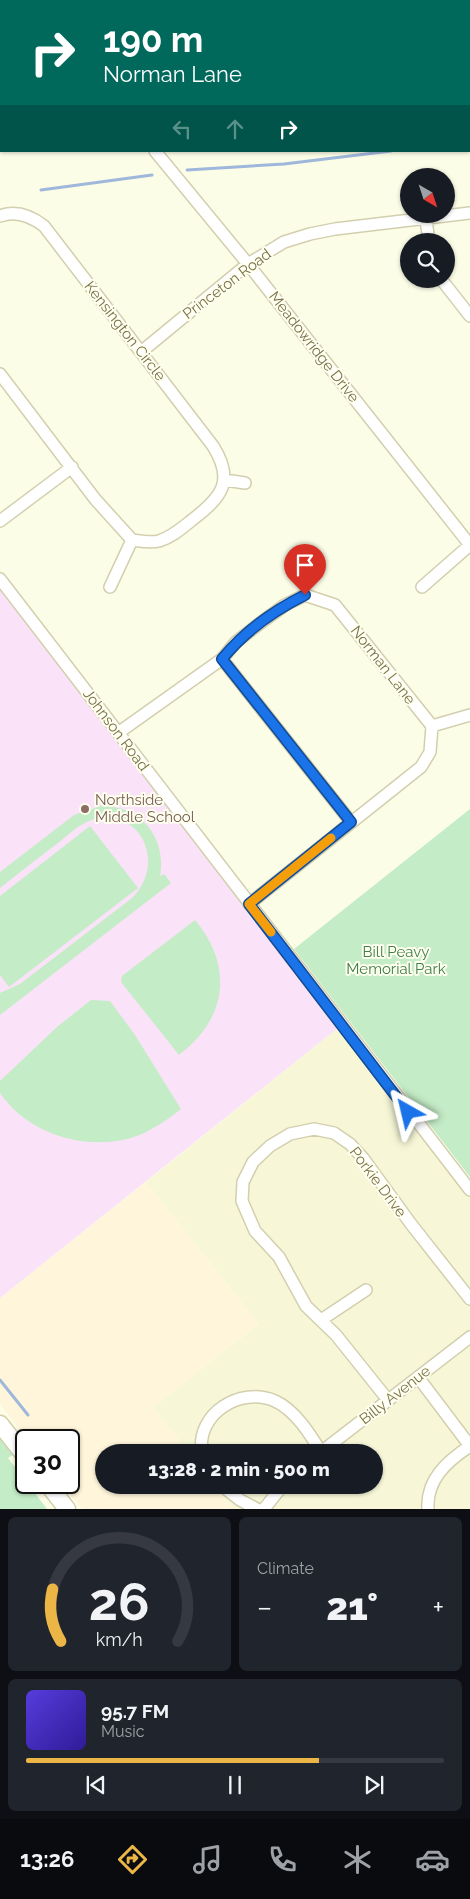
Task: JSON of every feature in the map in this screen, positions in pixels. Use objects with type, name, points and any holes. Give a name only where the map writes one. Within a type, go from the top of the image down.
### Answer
[{"type":"street","name":"Meadowridge Drive","points":[[156,152],[248,264],[470,545]]},
{"type":"street","name":"Kensington Circle","points":[[0,216],[17,213],[33,218],[44,226],[213,446],[221,458],[224,480]]},
{"type":"street","name":"Princeton Road","points":[[455,215],[470,213]]},
{"type":"street","name":"Princeton Road","points":[[141,352],[248,264],[284,242],[310,234],[401,223]]},
{"type":"street","points":[[448,288],[470,316]]},
{"type":"street","points":[[0,374],[72,467],[95,500],[132,540],[157,542],[170,537],[210,506],[222,489],[224,480],[245,483]]},
{"type":"street","points":[[0,521],[72,467]]},
{"type":"street","points":[[110,588],[132,540]]},
{"type":"street","points":[[422,586],[470,545]]},
{"type":"street","name":"Johnson Road","points":[[0,579],[470,1190]]},
{"type":"street","name":"Norman Lane","points":[[118,733],[222,659],[236,642],[285,605],[305,595],[335,605],[432,726]]},
{"type":"street","points":[[222,659],[351,822]]},
{"type":"street","points":[[249,904],[421,767],[430,752],[432,726],[470,714]]},
{"type":"street","name":"Porkie Drive","points":[[388,1400],[346,1347],[306,1306],[279,1257],[255,1231],[242,1201],[243,1182],[252,1162],[270,1146],[290,1134],[314,1129],[334,1133],[356,1151],[470,1299]]},
{"type":"street","points":[[321,1320],[366,1290]]},
{"type":"street","name":"Billy Avenue","points":[[331,1444],[470,1337]]},
{"type":"street","points":[[418,1377],[470,1446],[452,1458],[433,1480],[428,1509]]},
{"type":"street","points":[[202,1444],[202,1432],[209,1420],[219,1410],[239,1398],[257,1398],[274,1401],[286,1408],[298,1420],[315,1444]]},
{"type":"street","points":[[0,1424],[15,1443]]},
{"type":"street","points":[[55,1494],[67,1509]]},
{"type":"street","points":[[232,1494],[257,1509]]},
{"type":"street","points":[[264,1509],[276,1494]]},
{"type":"shaded area","name":"Northside Middle School","points":[[0,590],[339,1027],[0,1298]]},
{"type":"shaded area","points":[[339,1027],[470,1198],[470,1509],[232,1509],[221,1494],[383,1494],[383,1444],[182,1444],[153,1407],[259,1324],[146,1182]]},
{"type":"shaded area","points":[[146,1182],[259,1324],[153,1407],[182,1444],[95,1444],[95,1494],[221,1494],[232,1509],[82,1509],[70,1494],[80,1494],[80,1429],[19,1429],[0,1404],[0,1298]]},
{"type":"green space","points":[[101,806],[115,807],[128,811],[139,817],[148,826],[155,836],[159,848],[160,876],[164,874],[171,883],[0,1015],[0,993],[20,984],[132,898],[143,883],[148,868],[147,853],[142,839],[133,828],[121,820],[106,818],[89,821],[81,825],[0,888],[0,872],[74,815]]},
{"type":"green space","name":"Bill Peavy Memorial Park","points":[[470,809],[470,1177],[294,949]]},
{"type":"green space","points":[[90,826],[138,888],[9,987],[0,975],[0,896]]},
{"type":"green space","points":[[195,920],[216,955],[220,973],[220,991],[215,1009],[207,1025],[195,1041],[179,1055],[121,982],[122,976]]},
{"type":"green space","points":[[91,1000],[110,1001],[135,1035],[181,1109],[158,1126],[131,1138],[95,1142],[58,1136],[41,1129],[26,1119],[0,1093],[0,1081],[57,1027]]},
{"type":"green space","points":[[0,1424],[15,1443],[15,1454],[8,1458],[15,1467],[15,1494],[36,1494],[47,1509],[0,1509]]},
{"type":"waterway","points":[[187,170],[284,164],[383,152]]},
{"type":"waterway","points":[[41,190],[152,175]]},
{"type":"waterway","points":[[0,1380],[28,1415]]},
{"type":"slow traffic","points":[[271,932],[249,904],[331,838]]},
{"type":"place","name":"Northside Middle School","points":[[85,809]]},
{"type":"route","points":[[305,595],[285,605],[258,624],[236,642],[222,659],[351,822],[249,904],[408,1112]]}]
